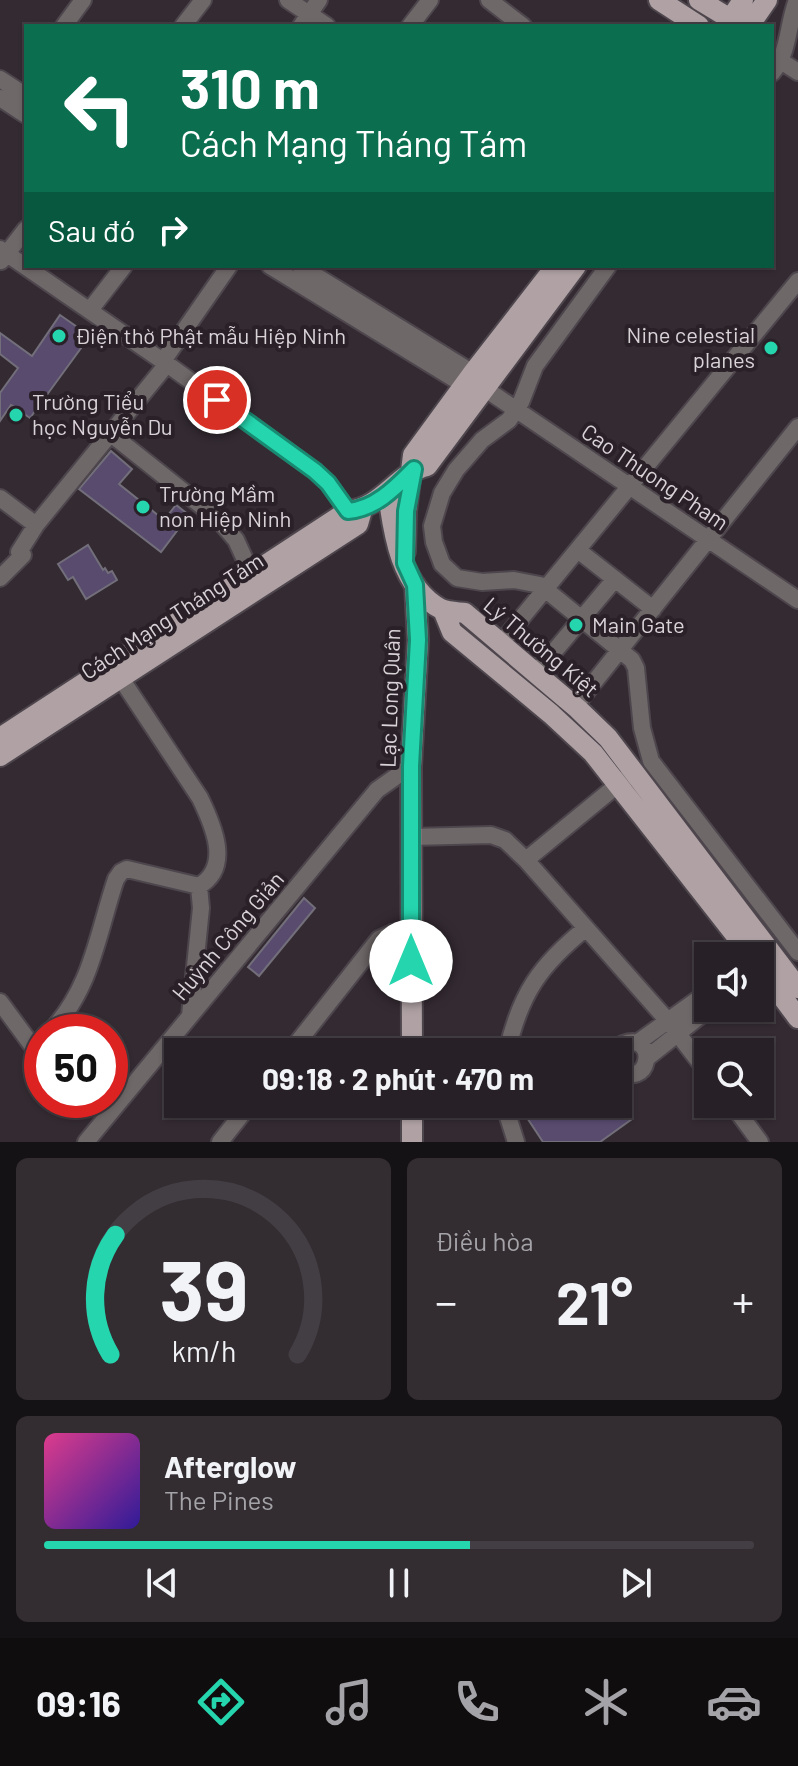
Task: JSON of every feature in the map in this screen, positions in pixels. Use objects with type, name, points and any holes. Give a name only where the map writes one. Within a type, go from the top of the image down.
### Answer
[{"type":"main road","points":[[659,0],[696,24]]},
{"type":"main road","points":[[699,0],[737,24]]},
{"type":"main road","points":[[737,24],[743,0]]},
{"type":"main road","points":[[737,24],[767,0]]},
{"type":"main road","name":"Cách Mạng Tháng Tám","points":[[520,327],[555,268]]},
{"type":"main road","name":"Cách Mạng Tháng Tám","points":[[0,756],[388,493],[414,469],[427,466],[473,381],[574,268]]},
{"type":"main road","name":"Lạc Long Quân","points":[[401,556],[414,469]]},
{"type":"main road","name":"Lạc Long Quân","points":[[388,493],[393,532],[401,556],[415,585],[443,610]]},
{"type":"main road","points":[[356,515],[382,533],[401,556]]},
{"type":"main road","name":"Cách Mạng Tháng Tám","points":[[0,738],[252,575],[356,515]]},
{"type":"main road","name":"Lạc Long Quân","points":[[412,1038],[411,766],[418,640],[415,585]]},
{"type":"main road","name":"Lý Thường Kiệt","points":[[443,610],[465,613],[608,738],[636,772],[749,942]]},
{"type":"main road","name":"Lý Thường Kiệt","points":[[443,610],[452,632],[593,753],[746,942]]},
{"type":"main road","name":"Lý Thường Kiệt","points":[[774,970],[798,988]]},
{"type":"main road","name":"Lý Thường Kiệt","points":[[774,980],[798,1018]]},
{"type":"main road","points":[[412,1118],[412,1142]]},
{"type":"street","points":[[65,24],[83,0]]},
{"type":"street","points":[[185,24],[203,0]]},
{"type":"street","points":[[288,0],[310,13]]},
{"type":"street","points":[[412,24],[430,0]]},
{"type":"street","points":[[489,0],[520,24]]},
{"type":"street","points":[[797,0],[790,16],[789,42],[775,63],[798,72]]},
{"type":"street","points":[[0,79],[23,88]]},
{"type":"street","points":[[0,98],[24,114]]},
{"type":"street","points":[[24,231],[2,255],[90,310],[315,471],[356,515]]},
{"type":"street","points":[[90,310],[122,268]]},
{"type":"street","points":[[0,578],[23,555],[19,552],[36,525],[165,363],[228,268]]},
{"type":"street","points":[[274,268],[473,381]]},
{"type":"street","points":[[303,268],[473,381]]},
{"type":"street","points":[[607,268],[535,366],[516,410],[502,426],[473,449],[442,493],[432,526],[434,542],[442,564],[457,578],[482,582],[530,581],[546,590],[632,660],[636,668],[642,728],[651,761],[798,952]]},
{"type":"street","points":[[501,643],[798,281]]},
{"type":"street","name":"Cao Thuong Pham","points":[[473,381],[798,600]]},
{"type":"street","points":[[575,706],[798,427]]},
{"type":"street","points":[[111,434],[218,519],[236,540],[252,575]]},
{"type":"street","points":[[0,498],[36,525]]},
{"type":"street","points":[[579,551],[653,609]]},
{"type":"street","points":[[536,673],[615,579]]},
{"type":"street","points":[[66,1014],[84,985],[119,874],[132,870],[199,886],[213,876],[217,862],[210,819],[200,798],[120,677]]},
{"type":"street","name":"Huỳnh Công Giản","points":[[128,1085],[190,1016],[377,790],[411,766]]},
{"type":"street","points":[[526,860],[617,784],[636,772]]},
{"type":"street","points":[[411,837],[491,835],[505,840],[586,928],[694,1055]]},
{"type":"street","points":[[190,1016],[201,908],[199,886]]},
{"type":"street","points":[[511,1038],[516,1017],[533,981],[549,960],[586,928]]},
{"type":"street","points":[[301,1038],[379,939],[411,930]]},
{"type":"street","points":[[0,1002],[24,1030]]},
{"type":"street","points":[[647,1058],[694,1006]]},
{"type":"street","points":[[632,1043],[694,1016]]},
{"type":"street","points":[[632,1074],[646,1065],[647,1058],[642,1046],[637,1043]]},
{"type":"street","name":"Huỳnh Công Giản","points":[[86,1142],[102,1118]]},
{"type":"street","points":[[220,1142],[239,1118]]},
{"type":"street","points":[[508,1118],[516,1142]]},
{"type":"street","points":[[742,1118],[760,1142]]},
{"type":"building","name":"Trường Tiểu học Nguyễn Du","points":[[60,315],[80,329],[74,337],[84,344],[30,418],[11,405],[0,421],[0,393],[18,368],[0,354],[0,333],[32,356]]},
{"type":"building","points":[[111,451],[132,469],[119,484],[164,520],[176,505],[189,515],[161,552],[79,489]]},
{"type":"building","points":[[88,545],[103,570],[105,568],[108,573],[112,571],[117,580],[86,599],[73,577],[68,580],[58,564]]},
{"type":"building","points":[[304,898],[315,908],[259,976],[248,967]]},
{"type":"building","points":[[527,1118],[632,1119],[600,1142],[543,1142]]},
{"type":"place","name":"Điện thờ Phật mẫu Hiệp Ninh","points":[[59,336]]},
{"type":"place","name":"Nine celestial planes","points":[[771,348]]},
{"type":"place","name":"Trường Tiểu học Nguyễn Du","points":[[16,415]]},
{"type":"place","name":"Trường Mầm non Hiệp Ninh","points":[[143,507]]},
{"type":"place","name":"Main Gate","points":[[576,625]]},
{"type":"route","points":[[217,400],[315,471],[338,495],[348,511],[362,510],[375,502],[414,469],[406,511],[405,563],[415,585],[418,640],[411,766],[411,961]]}]
